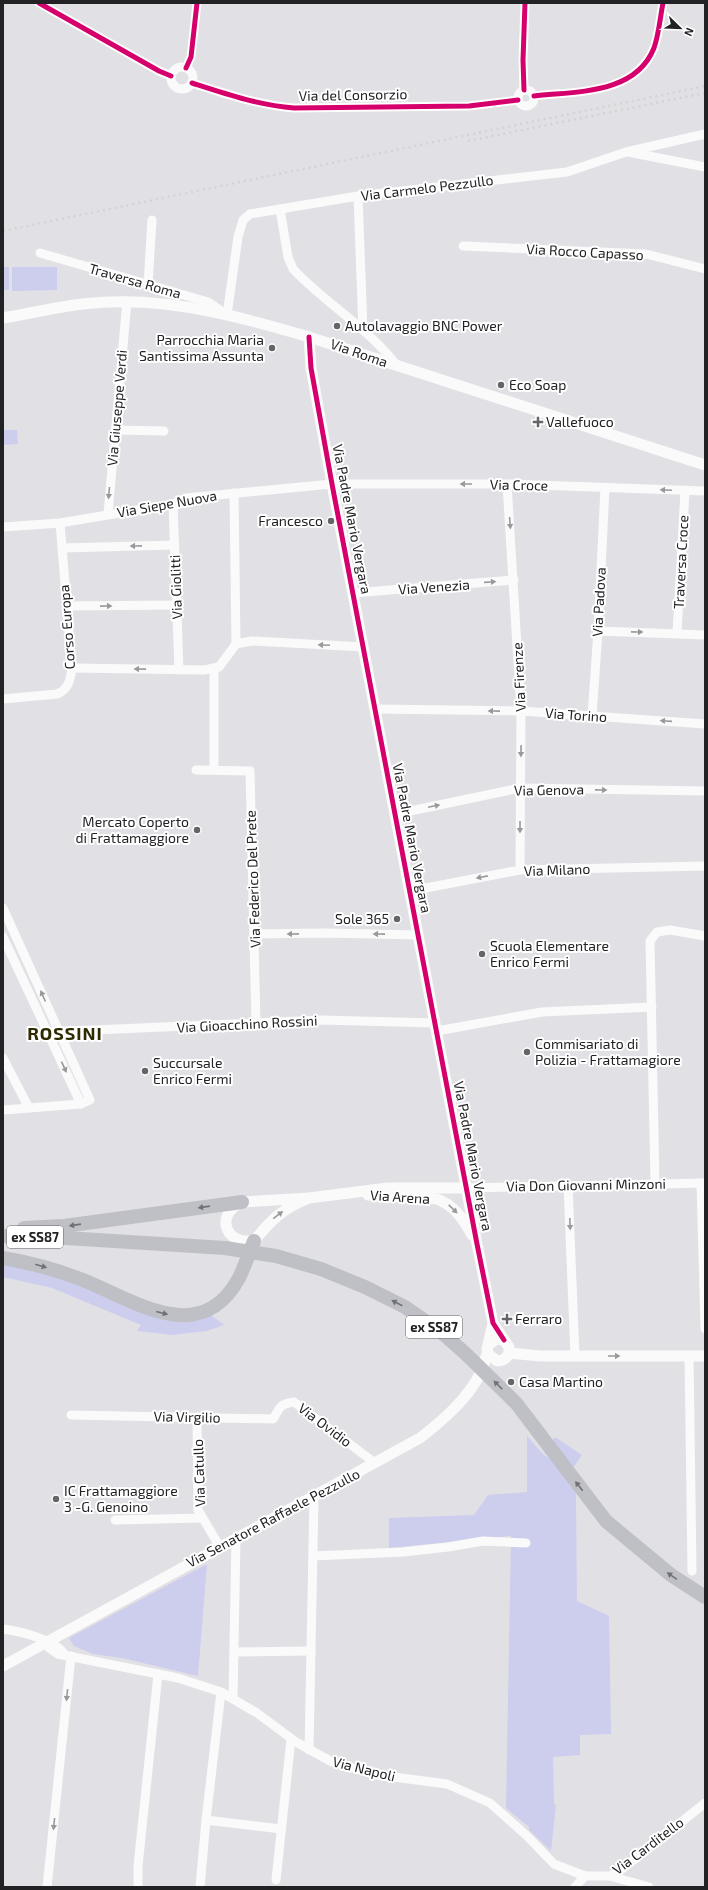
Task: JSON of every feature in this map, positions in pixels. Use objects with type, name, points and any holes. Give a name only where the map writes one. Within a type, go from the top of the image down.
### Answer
[{"type":"highway","points":[[3,1229],[64,1226],[242,1202]]},
{"type":"highway","name":"ex SS87","points":[[3,1236],[66,1238],[225,1248],[276,1256],[321,1269],[365,1287],[405,1307],[446,1336],[516,1403],[606,1520],[670,1575],[705,1597]]},
{"type":"highway","points":[[3,1258],[43,1267],[85,1281],[144,1307],[162,1313],[182,1316],[198,1314],[212,1308],[228,1294],[239,1278],[254,1241]]},
{"type":"street","points":[[39,3],[159,71],[171,76]]},
{"type":"street","points":[[186,68],[191,57],[198,3]]},
{"type":"street","points":[[524,90],[522,60],[525,3]]},
{"type":"street","points":[[534,96],[603,88],[619,84],[630,78],[640,69],[653,49],[657,38],[663,3]]},
{"type":"street","points":[[178,68],[186,68],[192,72],[192,83],[187,88],[180,89],[174,86],[171,76],[178,68]]},
{"type":"street","name":"Via del Consorzio","points":[[192,83],[241,99],[276,107],[294,108],[469,106],[518,100]]},
{"type":"street","points":[[524,90],[529,90],[534,96],[532,103],[527,106],[521,105],[518,100],[519,92],[524,90]]},
{"type":"street","name":"Via Carmelo Pezzullo","points":[[227,315],[238,237],[242,220],[250,214],[358,196],[567,172],[626,152],[705,134]]},
{"type":"street","points":[[626,152],[705,168]]},
{"type":"street","points":[[358,196],[363,330]]},
{"type":"street","points":[[280,209],[288,257],[293,269],[363,330],[388,354],[398,367]]},
{"type":"street","points":[[148,285],[152,220]]},
{"type":"street","name":"Via Rocco Capasso","points":[[463,246],[646,254],[705,269]]},
{"type":"street","name":"Traversa Roma","points":[[40,253],[208,302],[227,315]]},
{"type":"street","name":"Via Roma","points":[[3,318],[86,304],[127,301],[163,304],[227,315],[309,337],[705,465]]},
{"type":"street","name":"Via Giuseppe Verdi","points":[[108,514],[127,301]]},
{"type":"street","name":"Via Padre Mario Vergara","points":[[309,337],[311,368],[332,484],[477,1244],[493,1323],[504,1340]]},
{"type":"street","points":[[115,430],[164,431]]},
{"type":"street","name":"Via Croce","points":[[332,484],[507,484],[705,491]]},
{"type":"street","name":"Via Siepe Nuova","points":[[3,527],[60,523],[173,504],[186,498],[332,484]]},
{"type":"street","name":"Via Firenze","points":[[507,484],[521,711],[520,870]]},
{"type":"street","name":"Via Padova","points":[[592,716],[598,631],[604,488]]},
{"type":"street","name":"Traversa Croce","points":[[677,633],[686,491]]},
{"type":"street","points":[[72,668],[179,670],[219,667],[236,644],[234,493]]},
{"type":"street","name":"Via Giolitti","points":[[173,504],[179,670]]},
{"type":"street","name":"Corso Europa","points":[[3,699],[57,694],[64,691],[68,685],[72,668],[60,523]]},
{"type":"street","points":[[62,548],[175,545]]},
{"type":"street","name":"Via Venezia","points":[[353,592],[514,580]]},
{"type":"street","points":[[67,606],[177,605]]},
{"type":"street","points":[[598,631],[705,635]]},
{"type":"street","points":[[236,644],[252,641],[363,647]]},
{"type":"street","points":[[196,770],[214,770],[214,668]]},
{"type":"street","name":"Via Torino","points":[[376,709],[521,711],[705,724]]},
{"type":"street","name":"Via Federico Del Prete","points":[[214,770],[250,771],[256,1024]]},
{"type":"street","name":"Via Genova","points":[[396,814],[520,788],[705,791]]},
{"type":"street","name":"Via Milano","points":[[410,891],[520,870],[705,866]]},
{"type":"street","points":[[3,1110],[81,1104],[90,1100],[4,912]]},
{"type":"street","points":[[655,1183],[650,941],[657,932],[670,930],[705,936]]},
{"type":"street","points":[[254,934],[332,933],[418,935]]},
{"type":"street","points":[[3,937],[7,957],[19,972],[81,1104]]},
{"type":"street","points":[[7,957],[22,950]]},
{"type":"street","points":[[19,972],[30,967]]},
{"type":"street","name":"Via Gioacchino Rossini","points":[[47,1032],[322,1020],[436,1027],[542,1012],[652,1007]]},
{"type":"street","points":[[3,1058],[6,1072],[29,1108]]},
{"type":"street","points":[[703,1183],[705,1329]]},
{"type":"street","name":"Via Don Giovanni Minzoni","points":[[467,1188],[703,1183]]},
{"type":"street","points":[[568,1185],[575,1356]]},
{"type":"street","name":"Via Arena","points":[[309,1198],[388,1188],[467,1188]]},
{"type":"street","name":"Via Arena","points":[[348,1193],[388,1197],[437,1199],[454,1209],[466,1223],[477,1244]]},
{"type":"street","points":[[309,1198],[291,1205],[271,1220],[254,1241],[244,1242],[235,1239],[228,1232],[226,1223],[228,1213],[234,1206],[242,1202],[309,1198]]},
{"type":"street","name":"Via Padre Mario Vergara","points":[[488,1348],[493,1323]]},
{"type":"street","points":[[496,1339],[504,1340],[508,1345],[509,1353],[504,1359],[499,1361],[492,1358],[488,1348],[496,1339]]},
{"type":"street","name":"Via Senatore Raffaele Pezzullo","points":[[3,1666],[420,1438],[436,1426],[464,1396],[480,1373],[488,1348]]},
{"type":"street","points":[[509,1353],[540,1356],[705,1356]]},
{"type":"street","points":[[689,1356],[692,1571]]},
{"type":"street","name":"Via Senatore Raffaele Pezzullo","points":[[480,1373],[499,1361]]},
{"type":"street","name":"Via Ovidio","points":[[294,1402],[375,1463]]},
{"type":"street","name":"Via Virgilio","points":[[71,1415],[273,1419],[277,1410],[288,1403],[294,1402]]},
{"type":"street","name":"Via Catullo","points":[[197,1417],[198,1510],[220,1547]]},
{"type":"street","points":[[309,1750],[314,1497]]},
{"type":"street","points":[[115,1520],[202,1518]]},
{"type":"street","points":[[233,1698],[236,1539]]},
{"type":"street","points":[[313,1556],[403,1552],[484,1541],[526,1542]]},
{"type":"street","points":[[3,1629],[48,1641]]},
{"type":"street","name":"Via Napoli","points":[[48,1641],[52,1651],[58,1654],[158,1674],[200,1684],[221,1692],[257,1713],[291,1739],[332,1762],[378,1775],[447,1784],[490,1803],[527,1836],[554,1864],[585,1876]]},
{"type":"street","points":[[234,1652],[311,1651]]},
{"type":"street","points":[[47,1887],[67,1655]]},
{"type":"street","points":[[138,1887],[138,1866],[158,1674]]},
{"type":"street","points":[[200,1887],[206,1820],[221,1692]]},
{"type":"street","points":[[276,1880],[291,1739]]},
{"type":"street","name":"Via Carditello","points":[[585,1876],[610,1876],[621,1870],[705,1803]]},
{"type":"street","points":[[206,1820],[281,1829]]},
{"type":"street","points":[[575,1887],[585,1876]]},
{"type":"street","points":[[610,1876],[649,1887]]},
{"type":"shaded area","points":[[3,267],[9,267],[9,290],[3,290]]},
{"type":"shaded area","points":[[12,267],[57,267],[57,290],[12,291]]},
{"type":"shaded area","points":[[3,430],[17,430],[18,444],[3,445]]},
{"type":"shaded area","points":[[3,1262],[78,1283],[148,1314],[211,1315],[224,1325],[207,1331],[172,1335],[137,1331],[141,1325],[52,1288],[3,1277]]},
{"type":"shaded area","points":[[527,1436],[543,1454],[556,1463],[576,1493],[577,1601],[609,1616],[611,1734],[580,1735],[580,1755],[553,1757],[554,1804],[556,1805],[551,1851],[529,1830],[529,1827],[506,1808],[511,1536],[389,1548],[389,1518],[474,1515],[488,1495],[527,1492]]},
{"type":"shaded area","points":[[555,1437],[582,1455],[571,1471],[544,1453]]},
{"type":"shaded area","points":[[207,1564],[198,1676],[122,1658],[93,1654],[74,1646],[69,1638]]},
{"type":"railway","points":[[3,231],[705,86]]},
{"type":"railway","points":[[468,141],[705,93]]},
{"type":"cycle path","points":[[39,3],[159,71],[171,76]]},
{"type":"cycle path","points":[[186,68],[191,57],[197,3]]},
{"type":"cycle path","points":[[524,90],[523,60],[525,3]]},
{"type":"cycle path","points":[[534,96],[603,88],[619,83],[633,75],[645,63],[654,48],[663,3]]},
{"type":"cycle path","points":[[192,83],[255,102],[294,108],[469,106],[518,100]]},
{"type":"cycle path","points":[[309,337],[311,368],[332,484],[477,1244],[493,1323],[504,1340]]},
{"type":"place","name":"Autolavaggio BNC Power","points":[[337,326]]},
{"type":"place","name":"Parrocchia Maria Santissima Assunta","points":[[272,348]]},
{"type":"place","name":"Eco Soap","points":[[501,385]]},
{"type":"place","name":"Vallefuoco","points":[[538,422]]},
{"type":"place","name":"Francesco","points":[[331,521]]},
{"type":"place","name":"Mercato Coperto di Frattamaggiore","points":[[197,830]]},
{"type":"place","name":"Sole 365","points":[[397,919]]},
{"type":"place","name":"Scuola Elementare Enrico Fermi","points":[[482,954]]},
{"type":"place","name":"Commisariato di Polizia - Frattamagiore","points":[[527,1052]]},
{"type":"place","name":"Succursale Enrico Fermi","points":[[145,1071]]},
{"type":"place","name":"Ferraro","points":[[507,1319]]},
{"type":"place","name":"Casa Martino","points":[[511,1382]]},
{"type":"place","name":"IC Frattamaggiore 3 -G. Genoino","points":[[56,1499]]},
{"type":"district","name":"ROSSINI","points":[[65,1034]]}]
